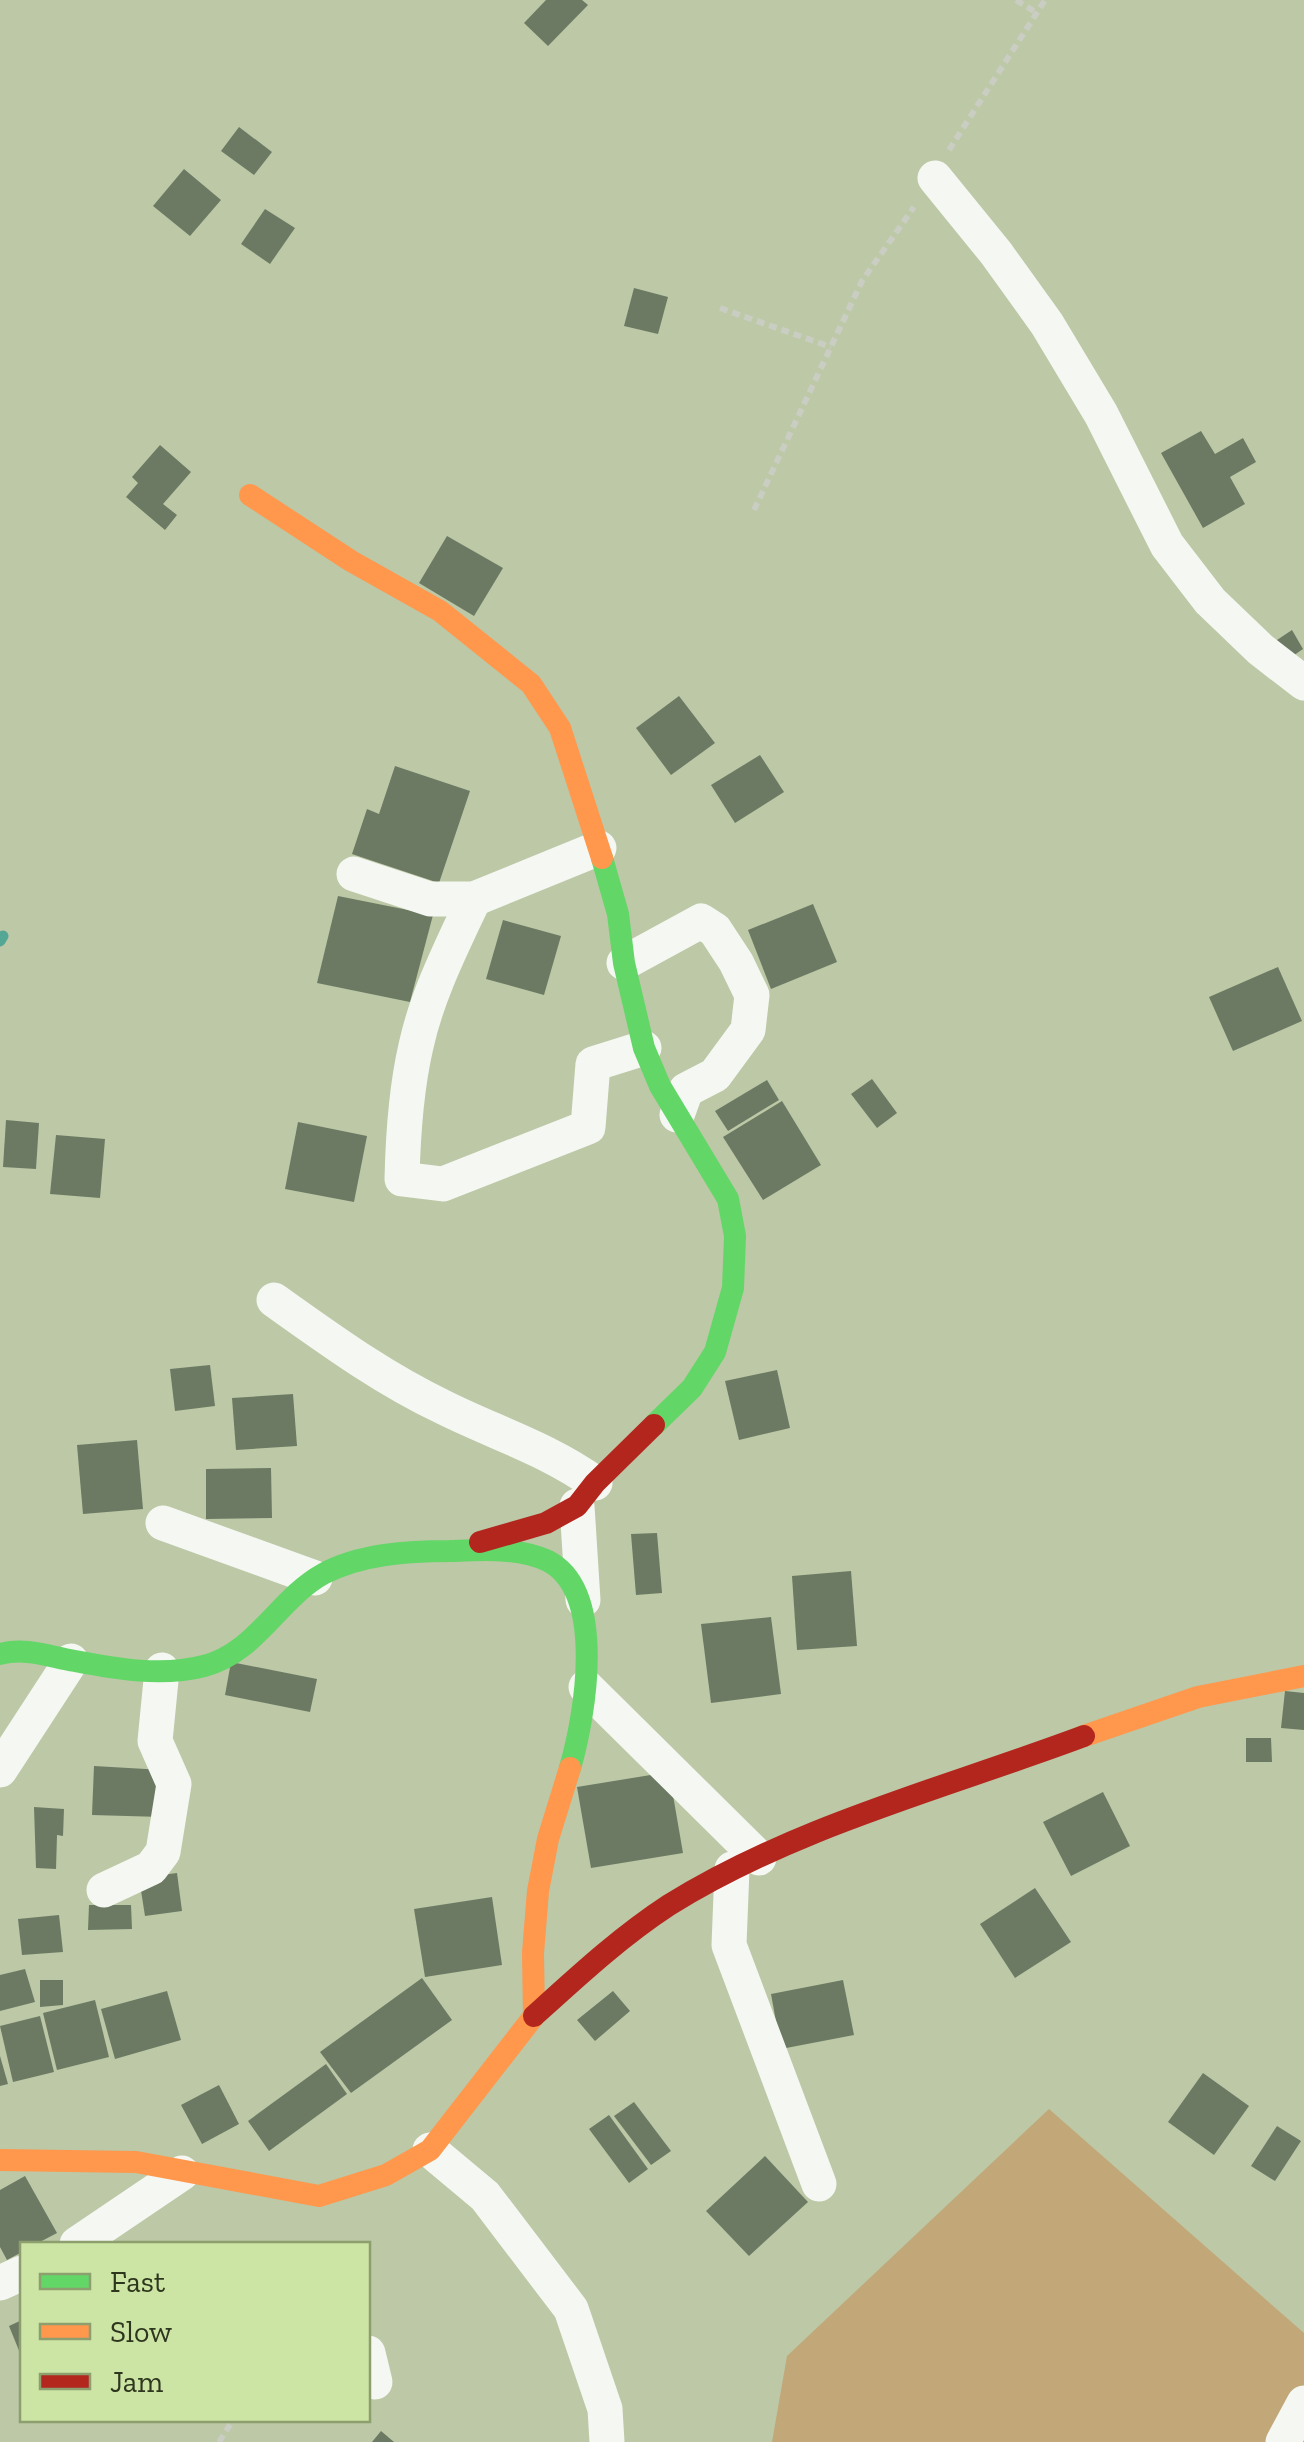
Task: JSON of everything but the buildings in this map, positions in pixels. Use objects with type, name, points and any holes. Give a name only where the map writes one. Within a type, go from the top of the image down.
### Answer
[{"type":"street","points":[[935,178],[1047,324],[1101,414],[1167,545],[1210,601],[1260,649],[1304,683]]},
{"type":"street","points":[[4,1647],[71,1660],[162,1670],[210,1665],[232,1655],[315,1578],[356,1562],[444,1550],[506,1537],[546,1523],[586,1495],[692,1388],[715,1352],[733,1288],[735,1236],[728,1199],[660,1086],[644,1048],[624,963],[618,914],[560,728],[531,684],[440,611],[350,561],[250,495]]},
{"type":"street","points":[[354,874],[430,900],[474,900],[599,848]]},
{"type":"street","points":[[474,900],[440,974],[416,1044],[403,1137],[402,1179],[443,1184],[588,1127],[593,1064],[644,1048]]},
{"type":"street","points":[[624,963],[702,921],[715,930],[752,995],[748,1030],[715,1075],[686,1090],[677,1115]]},
{"type":"street","points":[[274,1300],[371,1368],[444,1408],[562,1460],[586,1495],[586,1688],[573,1759],[545,1849],[535,1909],[534,2016]]},
{"type":"street","points":[[164,1523],[315,1578]]},
{"type":"street","points":[[444,1550],[502,1551],[552,1563],[567,1578],[584,1606]]},
{"type":"street","points":[[0,1770],[71,1660]]},
{"type":"street","points":[[104,1890],[151,1868],[164,1852],[174,1784],[155,1741],[162,1670]]},
{"type":"street","points":[[0,2160],[136,2162],[318,2196],[386,2175],[430,2150],[534,2016],[606,1953],[668,1906],[745,1863],[897,1803],[1126,1721],[1283,1678],[1304,1676]]},
{"type":"street","points":[[586,1688],[745,1863]]},
{"type":"street","points":[[745,1863],[729,1945],[819,2184]]},
{"type":"street","points":[[430,2150],[485,2196],[571,2309],[605,2409],[606,2442]]},
{"type":"street","points":[[80,2242],[182,2173]]},
{"type":"street","points":[[1283,2442],[1304,2403]]},
{"type":"path","points":[[1016,0],[1037,13]]},
{"type":"path","points":[[754,510],[862,281],[935,178],[958,132],[1046,0]]},
{"type":"path","points":[[720,308],[832,347]]},
{"type":"shaded area","points":[[1049,2109],[1304,2333],[1304,2442],[772,2442],[787,2356]]},
{"type":"waterway","points":[[0,941],[3,936]]},
{"type":"traffic: fast","points":[[602,858],[618,914],[624,963],[644,1048],[660,1086],[728,1199],[735,1236],[733,1288],[715,1352],[692,1388],[654,1425]]},
{"type":"traffic: fast","points":[[0,1654],[29,1652],[140,1671],[204,1666],[238,1650],[307,1585],[337,1567],[385,1555],[418,1552],[525,1553],[548,1561],[566,1577],[578,1599],[585,1626],[585,1688],[570,1768]]},
{"type":"traffic: slow","points":[[250,495],[351,561],[440,611],[531,684],[560,728],[602,858]]},
{"type":"traffic: slow","points":[[1084,1736],[1198,1697],[1304,1676]]},
{"type":"traffic: slow","points":[[0,2160],[136,2162],[319,2196],[386,2175],[430,2150],[534,2016],[533,1953],[538,1891],[548,1839],[570,1768]]},
{"type":"traffic: jam","points":[[480,1542],[546,1523],[577,1506],[654,1425]]},
{"type":"traffic: jam","points":[[534,2016],[633,1930],[718,1877],[872,1810],[1084,1736]]}]
